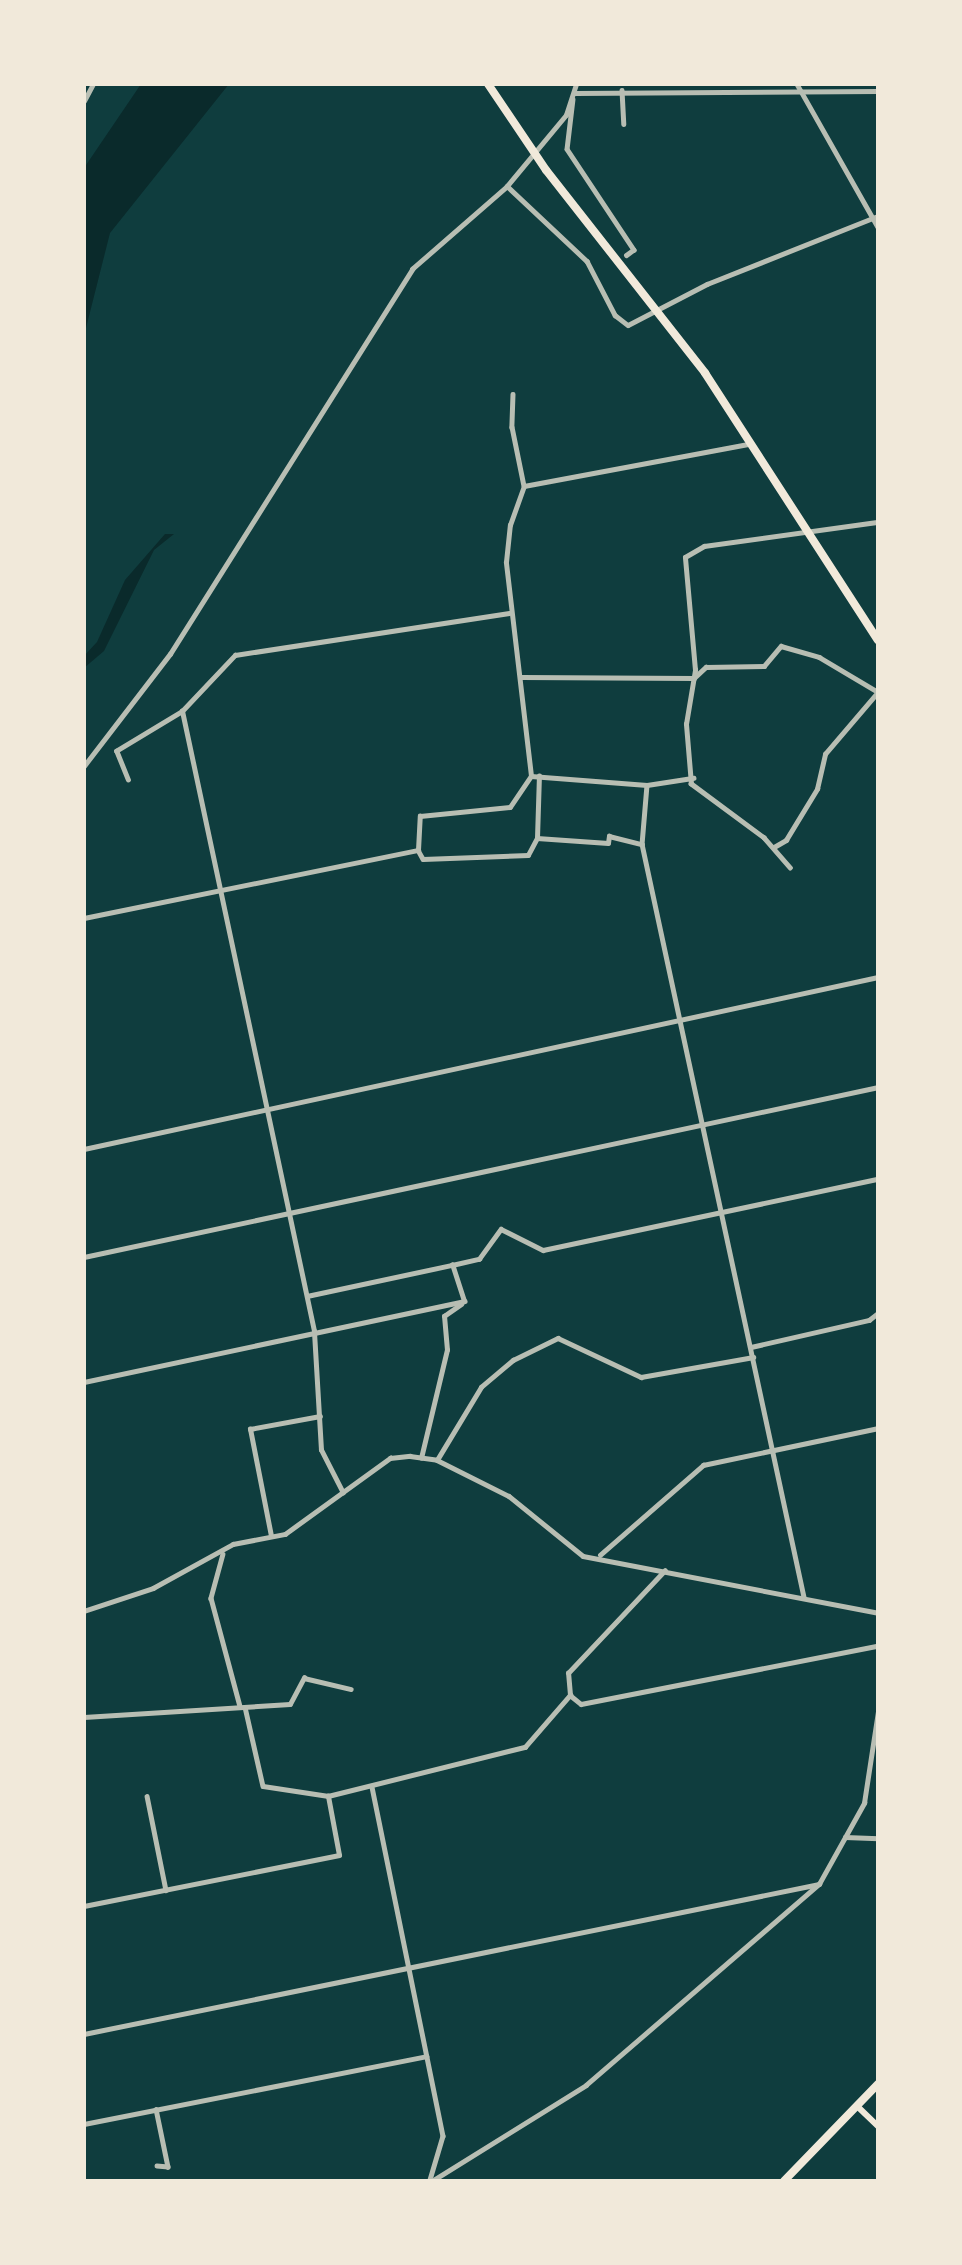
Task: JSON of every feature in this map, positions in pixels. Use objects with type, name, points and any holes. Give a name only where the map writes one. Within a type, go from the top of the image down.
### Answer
[{"type":"highway","points":[[488,84],[546,170],[658,309],[878,640]]},
{"type":"highway","points":[[784,2181],[878,2084]]},
{"type":"main road","points":[[857,2106],[878,2126]]},
{"type":"street","points":[[84,101],[93,84]]},
{"type":"street","points":[[576,84],[567,149],[634,250],[627,255]]},
{"type":"street","points":[[796,84],[875,216],[878,227]]},
{"type":"street","points":[[621,90],[624,124]]},
{"type":"street","points":[[84,766],[170,654],[412,269],[507,187],[574,96],[621,90],[802,93],[878,91]]},
{"type":"street","points":[[507,187],[586,261],[621,320],[644,321],[658,309],[875,216]]},
{"type":"street","points":[[513,394],[512,427],[524,486],[508,537],[509,613],[522,677],[531,776],[510,807],[420,816],[418,850],[423,859],[528,855],[537,838],[539,776]]},
{"type":"street","points":[[524,486],[750,444]]},
{"type":"street","points":[[790,868],[774,847],[691,785],[693,778],[686,724],[694,678],[685,557],[704,545],[805,528],[878,522]]},
{"type":"street","points":[[128,780],[116,751],[182,711],[235,655],[509,613]]},
{"type":"street","points":[[522,677],[571,682],[615,675],[694,678],[706,667],[764,666],[781,646],[818,657],[878,692],[825,754],[817,789],[786,840],[774,847]]},
{"type":"street","points":[[182,711],[314,1331],[321,1450],[343,1493]]},
{"type":"street","points":[[531,776],[647,785],[693,778]]},
{"type":"street","points":[[647,785],[642,844],[804,1597]]},
{"type":"street","points":[[537,838],[608,843],[609,836],[642,844]]},
{"type":"street","points":[[84,918],[418,850]]},
{"type":"street","points":[[84,1149],[878,977]]},
{"type":"street","points":[[84,1256],[878,1087]]},
{"type":"street","points":[[307,1296],[480,1258],[501,1228],[542,1250],[878,1179]]},
{"type":"street","points":[[452,1265],[464,1301]]},
{"type":"street","points":[[84,1382],[464,1301]]},
{"type":"street","points":[[421,1458],[447,1350],[444,1316],[464,1301]]},
{"type":"street","points":[[751,1347],[878,1313]]},
{"type":"street","points":[[437,1460],[481,1387],[513,1360],[558,1338],[641,1377],[753,1357]]},
{"type":"street","points":[[271,1536],[250,1429],[320,1416]]},
{"type":"street","points":[[599,1556],[703,1465],[878,1428]]},
{"type":"street","points":[[84,1611],[113,1606],[223,1553],[233,1544],[285,1534],[390,1458],[421,1458],[437,1460],[509,1496],[583,1556],[599,1556],[878,1613]]},
{"type":"street","points":[[223,1553],[211,1598],[263,1786],[328,1796],[526,1747],[570,1695],[568,1673],[666,1569]]},
{"type":"street","points":[[570,1695],[581,1704],[878,1646]]},
{"type":"street","points":[[84,1717],[163,1716],[290,1704],[304,1678],[351,1689]]},
{"type":"street","points":[[431,2181],[586,2085],[819,1884],[864,1803],[878,1711]]},
{"type":"street","points":[[372,1787],[443,2136],[431,2181]]},
{"type":"street","points":[[147,1796],[166,1890]]},
{"type":"street","points":[[84,1906],[339,1855],[328,1796]]},
{"type":"street","points":[[845,1838],[878,1838]]},
{"type":"street","points":[[84,2034],[819,1884]]},
{"type":"street","points":[[84,2124],[426,2056]]},
{"type":"street","points":[[156,2109],[168,2167],[157,2166]]},
{"type":"water","points":[[141,84],[229,84],[110,233],[84,336],[84,168]]},
{"type":"water","points":[[165,534],[174,534],[154,550],[104,651],[84,668],[84,656],[97,642],[125,580]]}]
